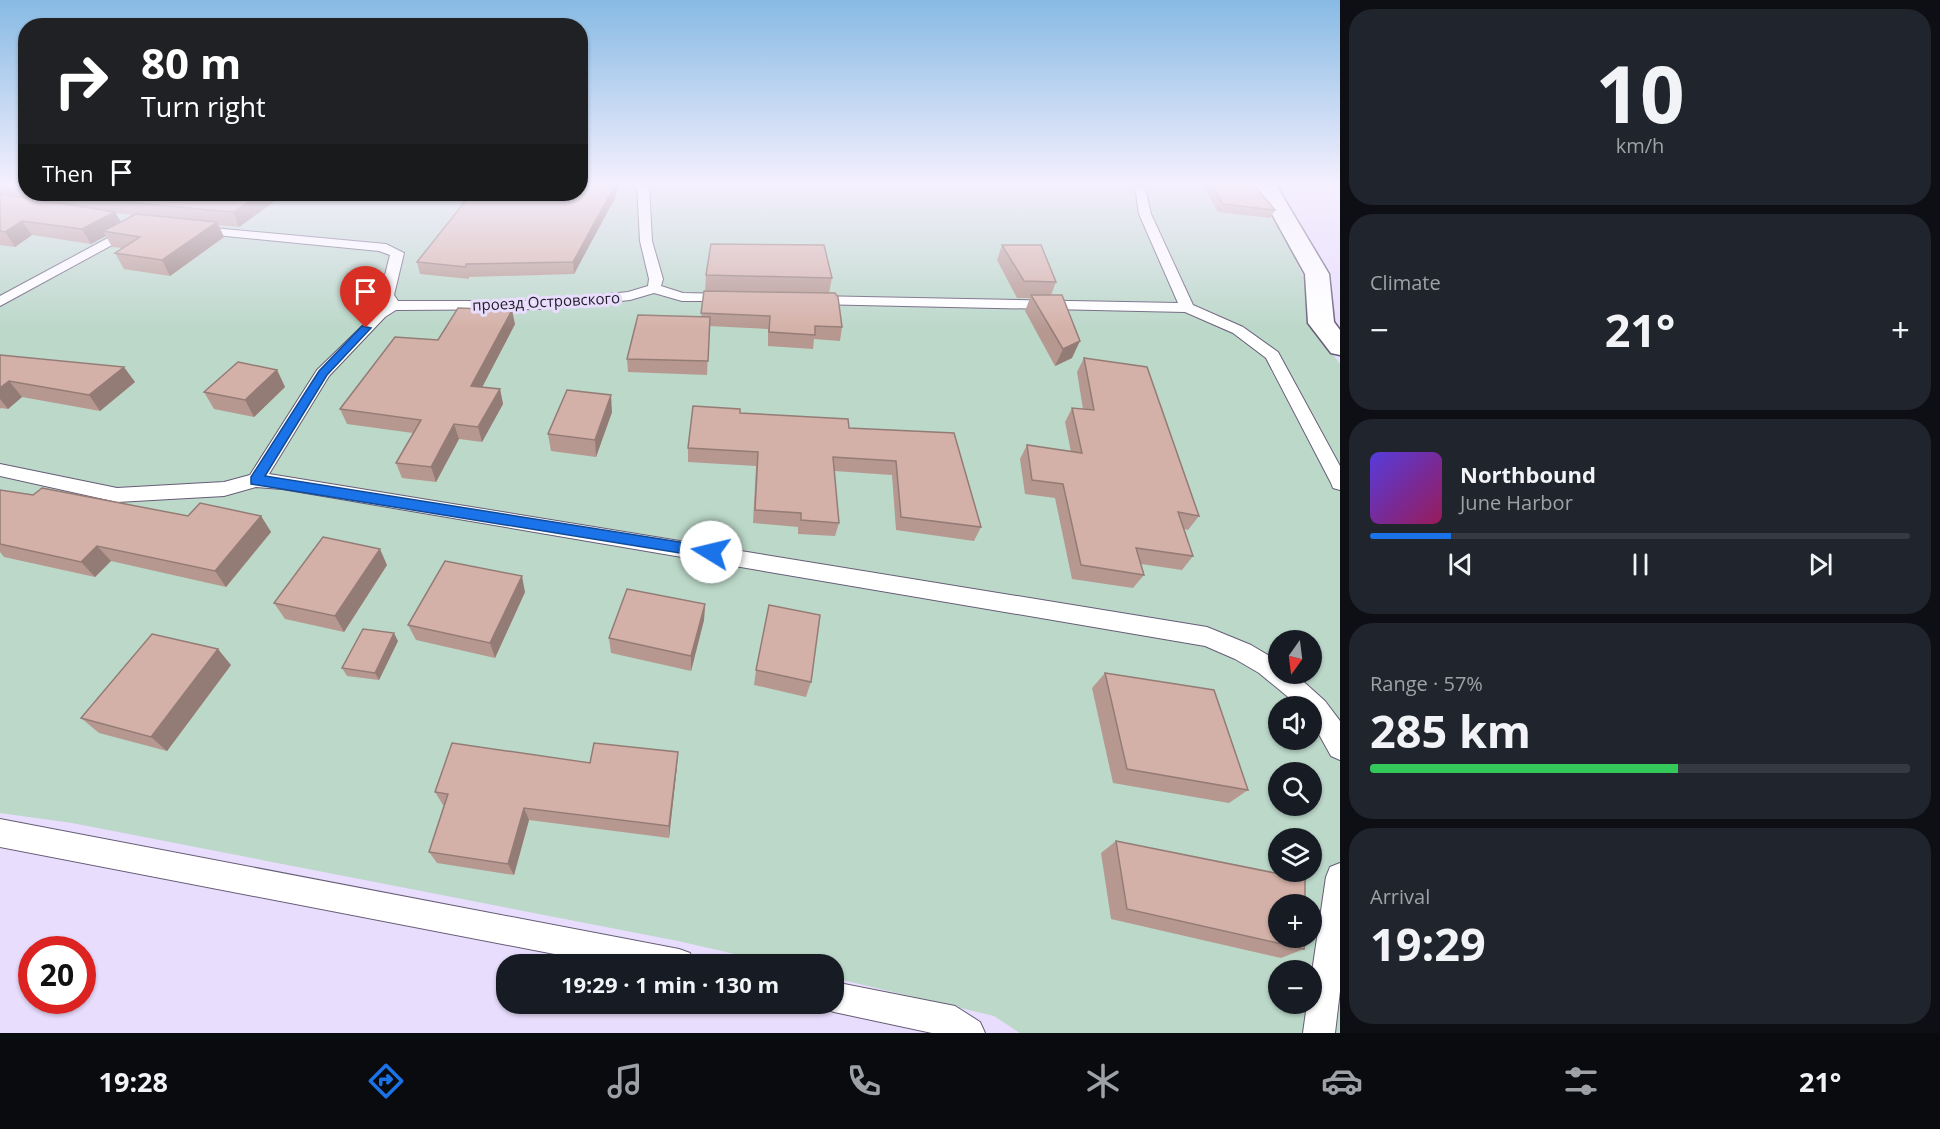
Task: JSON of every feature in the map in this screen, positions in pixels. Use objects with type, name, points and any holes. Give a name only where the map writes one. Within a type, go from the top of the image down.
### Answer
[{"type":"street","points":[[1294,233],[1317,274],[1321,323],[1340,347]]},
{"type":"lane","points":[[0,302],[124,233]]},
{"type":"lane","points":[[240,233],[381,247],[397,253],[387,295],[393,304],[380,314],[322,373],[256,480]]},
{"type":"lane","points":[[646,233],[656,279],[654,288],[682,297],[740,298]]},
{"type":"lane","points":[[1154,233],[1187,308]]},
{"type":"lane","name":"проезд Островского","points":[[393,304],[416,307],[540,305],[630,296],[654,288]]},
{"type":"lane","points":[[799,299],[1187,308],[1238,330],[1272,354],[1340,483]]},
{"type":"lane","points":[[0,470],[117,495],[224,489],[256,480],[282,482],[1207,637],[1254,658],[1297,690],[1334,730],[1340,748]]},
{"type":"lane","points":[[0,833],[46,840],[629,954]]},
{"type":"lane","points":[[1319,1033],[1340,877]]},
{"type":"lane","points":[[844,999],[955,1022],[969,1033]]},
{"type":"green space","points":[[0,233],[1283,233],[1311,293],[1307,318],[1340,364],[1340,1033],[1020,1033],[994,1016],[844,980],[844,954],[735,954],[72,823],[0,813]]},
{"type":"building","points":[[117,233],[201,233],[162,260],[115,253],[140,237]]},
{"type":"building","points":[[440,233],[589,233],[573,262],[466,264],[466,267],[417,262]]},
{"type":"building","points":[[711,244],[824,245],[832,278],[706,275]]},
{"type":"building","points":[[1002,245],[1041,245],[1056,282],[1024,281]]},
{"type":"building","points":[[704,291],[835,293],[838,297],[842,327],[815,326],[815,335],[769,332],[770,316],[701,313]]},
{"type":"building","points":[[1031,295],[1062,295],[1080,341],[1063,349]]},
{"type":"building","points":[[458,308],[512,310],[471,386],[500,389],[478,427],[454,424],[431,467],[396,463],[421,420],[340,409],[395,337],[438,340]]},
{"type":"building","points":[[638,315],[710,317],[708,361],[627,359]]},
{"type":"building","points":[[0,355],[124,367],[89,395],[9,381],[0,388]]},
{"type":"building","points":[[1084,358],[1147,367],[1199,516],[1178,512],[1193,556],[1136,548],[1144,575],[1081,565],[1063,484],[1032,480],[1027,445],[1082,453],[1072,408],[1094,410]]},
{"type":"building","points":[[238,362],[277,370],[245,400],[204,392]]},
{"type":"building","points":[[567,390],[611,395],[595,440],[548,434]]},
{"type":"building","points":[[693,406],[740,409],[740,413],[848,419],[849,428],[954,433],[981,527],[901,517],[896,461],[833,457],[839,523],[801,520],[801,513],[755,510],[758,452],[688,448]]},
{"type":"building","points":[[42,488],[188,516],[200,503],[261,516],[215,571],[97,546],[81,562],[0,544],[0,490],[33,495]]},
{"type":"building","points":[[323,537],[380,549],[335,616],[274,603]]},
{"type":"building","points":[[445,561],[522,576],[490,643],[408,625]]},
{"type":"building","points":[[627,589],[705,604],[691,656],[609,638]]},
{"type":"building","points":[[769,605],[820,615],[811,682],[756,670]]},
{"type":"building","points":[[363,629],[394,633],[375,673],[342,668]]},
{"type":"building","points":[[152,634],[218,649],[151,737],[81,718]]},
{"type":"building","points":[[1105,673],[1214,690],[1248,790],[1127,769]]},
{"type":"building","points":[[452,743],[590,763],[594,743],[678,752],[669,826],[524,808],[508,864],[429,852],[448,794],[435,792]]},
{"type":"building","points":[[1116,841],[1268,872],[1268,882],[1305,882],[1305,894],[1268,894],[1268,941],[1127,909]]},
{"type":"route","points":[[366,328],[322,373],[256,480],[282,482],[711,552]]}]
